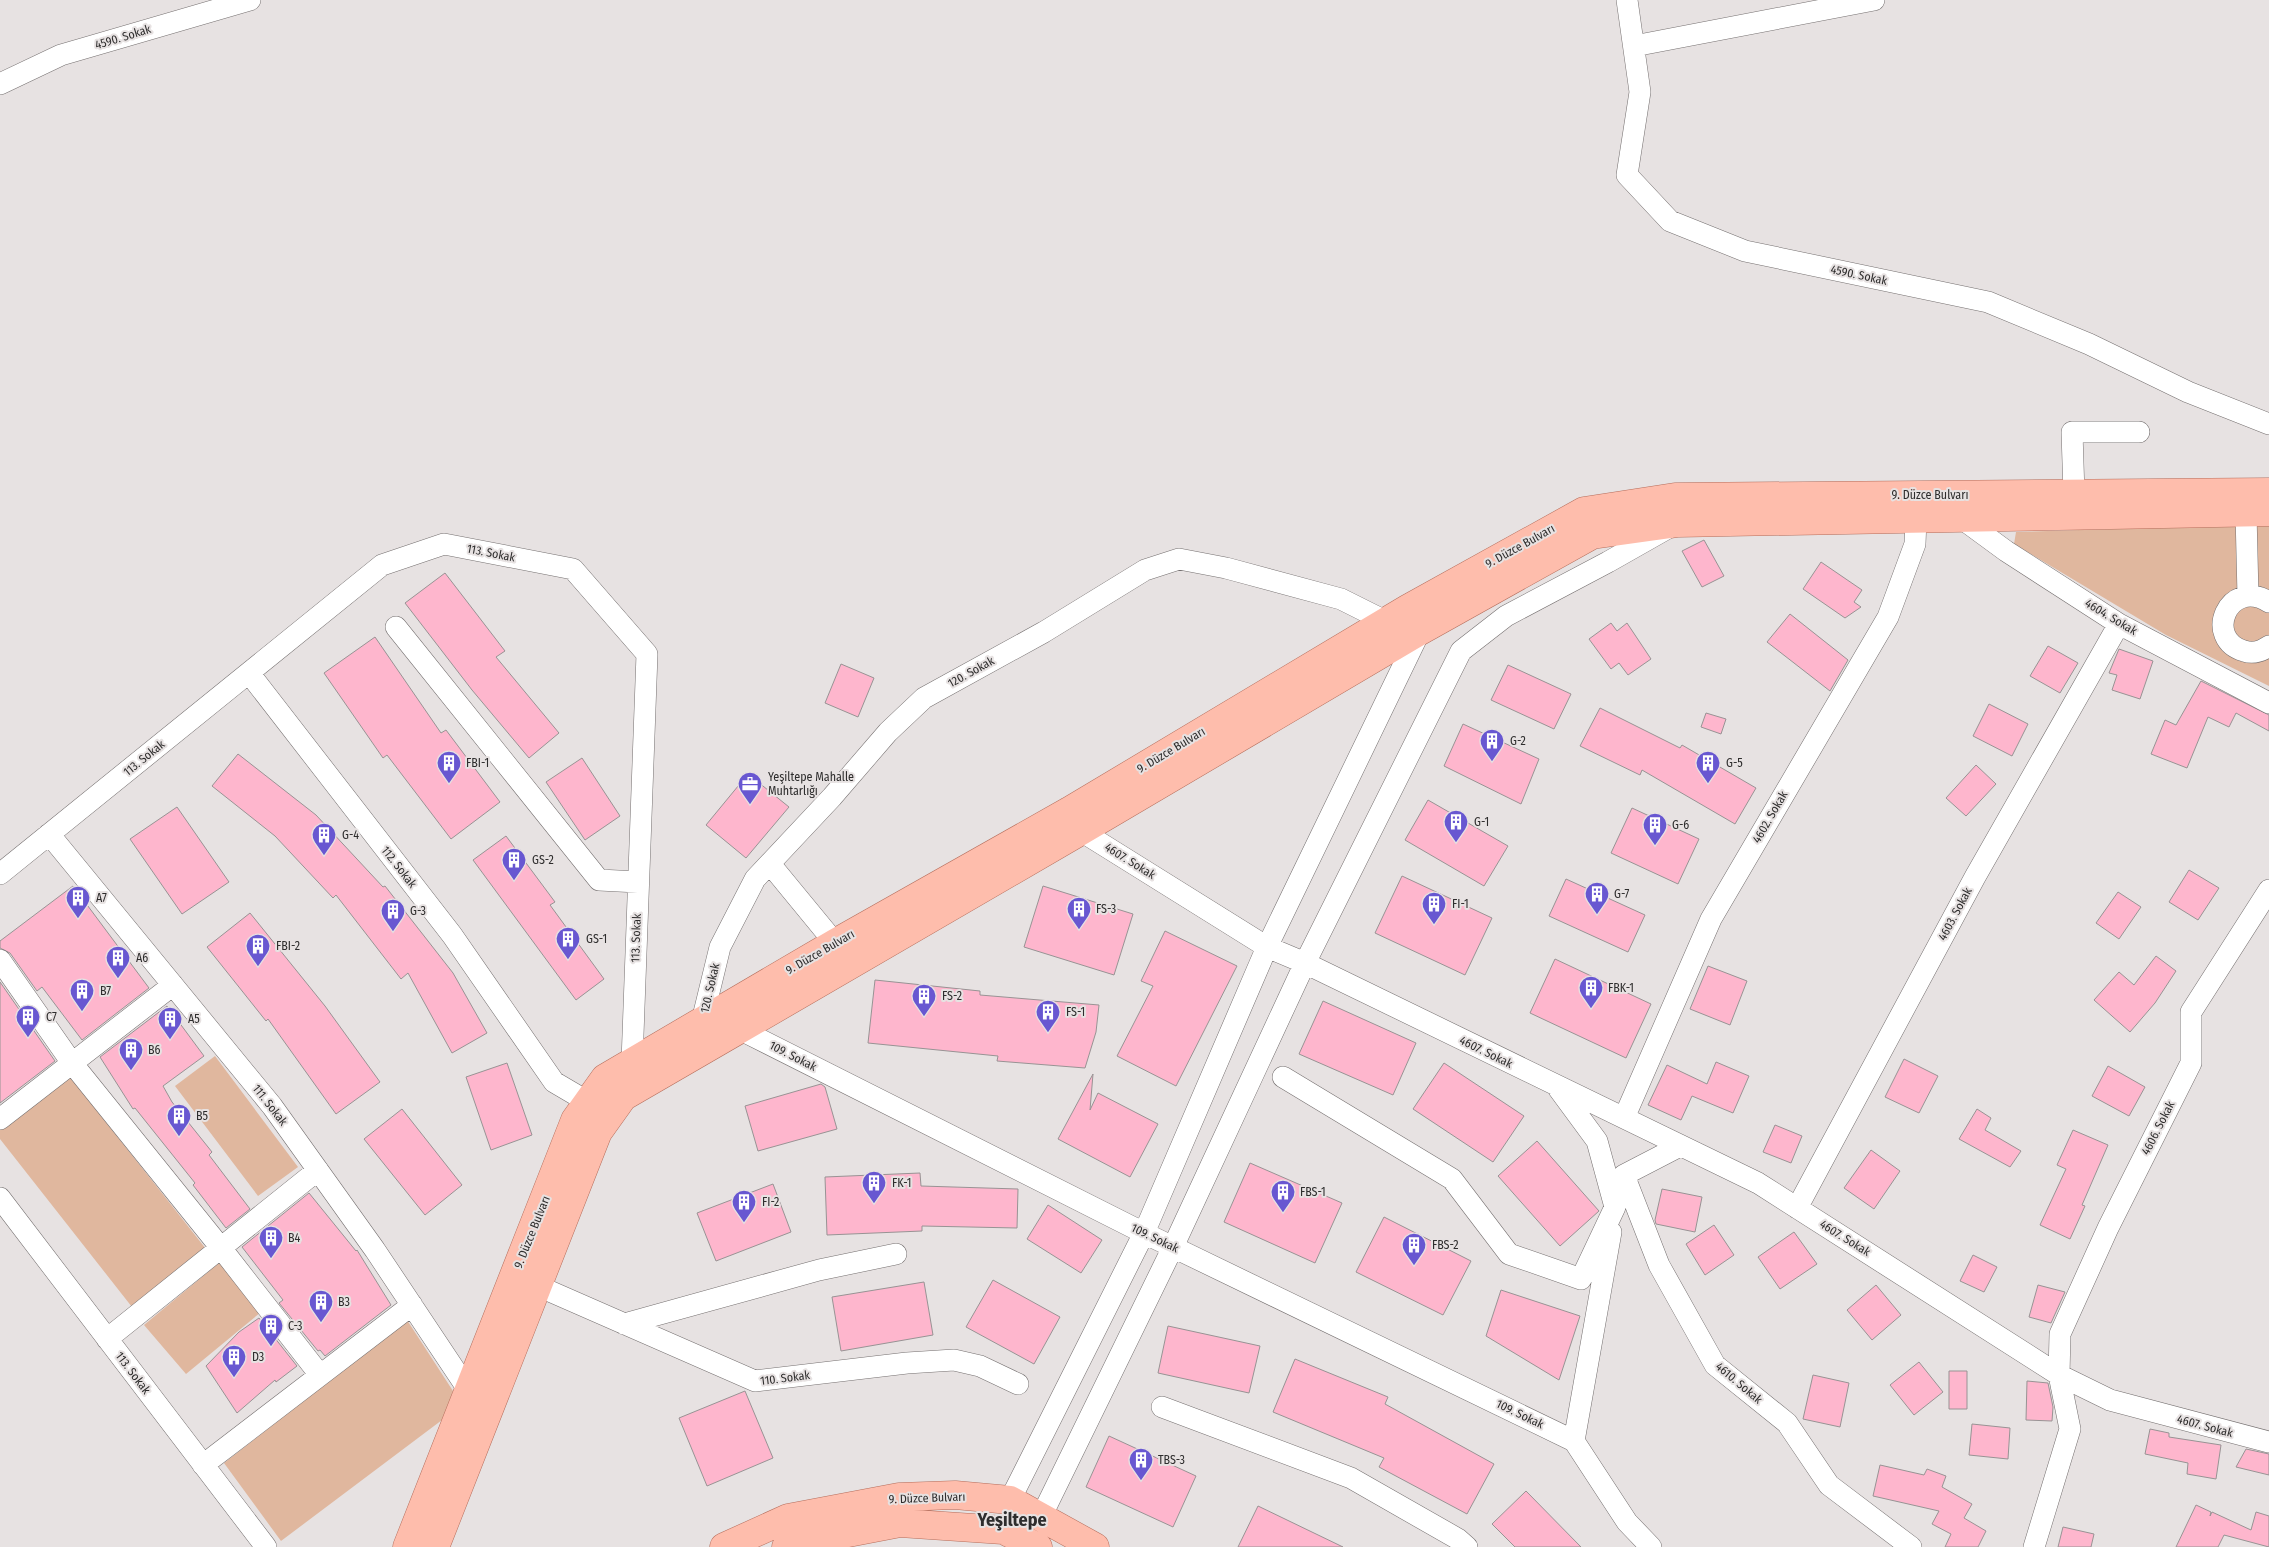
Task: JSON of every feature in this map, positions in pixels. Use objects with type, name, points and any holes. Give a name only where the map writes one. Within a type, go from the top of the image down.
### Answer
[{"type":"main road","name":"9. Düzce Bulvarı","points":[[407,1547],[575,1120],[605,1078],[835,943],[1069,811],[1385,621],[1584,511],[1675,497],[2269,492]]},
{"type":"main road","name":"9. Düzce Bulvarı","points":[[435,1547],[598,1132],[623,1097],[1082,831],[1420,631],[1592,535],[1678,522],[2258,513]]},
{"type":"main road","name":"9. Düzce Bulvarı","points":[[724,1547],[788,1518],[898,1497],[955,1495],[1010,1500],[1096,1547]]},
{"type":"main road","name":"9. Düzce Bulvarı","points":[[786,1547],[796,1543],[900,1523],[998,1538],[1034,1546]]},
{"type":"street","name":"4590. Sokak","points":[[0,84],[61,55],[250,0]]},
{"type":"street","name":"4590. Sokak","points":[[1627,0],[1640,92],[1627,175],[1670,221],[1745,252],[1988,302],[2089,344],[2188,392],[2269,424]]},
{"type":"street","points":[[1634,46],[1874,0]]},
{"type":"street","points":[[2074,494],[2072,432],[2139,432]]},
{"type":"street","points":[[2248,596],[2258,513]]},
{"type":"street","name":"4604. Sokak","points":[[1961,518],[2006,551],[2119,624],[2269,704]]},
{"type":"street","name":"4602. Sokak","points":[[1624,1118],[1711,919],[1888,617],[1915,544],[1916,519]]},
{"type":"street","points":[[1040,1517],[1173,1247],[1305,963],[1460,651],[1506,616],[1608,562],[1678,522]]},
{"type":"street","name":"113. Sokak","points":[[0,874],[382,565],[444,544],[573,569],[647,654],[632,1062]]},
{"type":"street","name":"120. Sokak","points":[[702,1021],[720,947],[756,879],[888,732],[924,698],[1044,632],[1145,570],[1179,559],[1226,568],[1341,599],[1385,621]]},
{"type":"street","points":[[2269,602],[2262,597],[2248,596],[2235,600],[2228,607],[2224,616],[2225,634],[2237,649],[2246,652],[2256,652],[2269,646]]},
{"type":"street","name":"4603. Sokak","points":[[1797,1208],[1975,877],[2119,624]]},
{"type":"street","points":[[396,627],[599,880],[638,882]]},
{"type":"street","points":[[1010,1500],[1144,1233],[1267,947],[1420,631]]},
{"type":"street","points":[[2218,676],[2237,649]]},
{"type":"street","name":"112. Sokak","points":[[249,673],[452,935],[554,1082],[588,1102]]},
{"type":"street","name":"4607. Sokak","points":[[1082,831],[1267,947],[1305,963],[1758,1183],[2059,1375],[2110,1400],[2269,1442]]},
{"type":"street","name":"111. Sokak","points":[[49,834],[272,1106],[412,1305],[469,1391]]},
{"type":"street","points":[[770,864],[835,943]]},
{"type":"street","name":"4606. Sokak","points":[[2034,1547],[2070,1429],[2059,1375],[2060,1334],[2108,1228],[2191,1063],[2191,1012],[2269,890]]},
{"type":"street","points":[[0,960],[72,1064],[221,1248],[320,1375]]},
{"type":"street","points":[[0,1119],[173,986]]},
{"type":"street","name":"109. Sokak","points":[[739,1029],[1144,1233],[1574,1441]]},
{"type":"street","points":[[1283,1077],[1452,1179],[1509,1254],[1580,1279],[1615,1207],[1596,1141],[1556,1086]]},
{"type":"street","points":[[1652,1547],[1628,1522],[1574,1441],[1615,1207],[1624,1175],[1680,1146]]},
{"type":"street","points":[[107,1339],[318,1170]]},
{"type":"street","name":"4610. Sokak","points":[[1624,1175],[1659,1265],[1715,1365],[1788,1424],[1828,1485],[1911,1547]]},
{"type":"street","name":"113. Sokak","points":[[0,1198],[266,1547]]},
{"type":"street","points":[[624,1324],[819,1270],[896,1254]]},
{"type":"street","name":"110. Sokak","points":[[538,1286],[755,1381],[908,1363],[954,1360],[980,1366],[1018,1384]]},
{"type":"street","points":[[203,1465],[412,1305]]},
{"type":"street","points":[[1162,1407],[1351,1478],[1458,1539],[1467,1547]]},
{"type":"shaded area","points":[[2269,524],[2269,686],[2166,635],[2014,544],[2016,532]]},
{"type":"shaded area","points":[[215,1056],[298,1167],[258,1196],[175,1086]]},
{"type":"shaded area","points":[[68,1074],[206,1249],[132,1307],[0,1139],[0,1128]]},
{"type":"shaded area","points":[[220,1262],[261,1312],[186,1374],[144,1325]]},
{"type":"shaded area","points":[[407,1320],[453,1391],[446,1417],[281,1541],[224,1463]]},
{"type":"building","points":[[1704,540],[1724,576],[1702,587],[1682,551]]},
{"type":"building","points":[[1821,562],[1862,590],[1854,602],[1861,607],[1845,618],[1803,589]]},
{"type":"building","points":[[445,573],[505,651],[496,657],[559,733],[529,758],[472,690],[405,603]]},
{"type":"building","points":[[1790,614],[1848,660],[1830,691],[1767,642]]},
{"type":"building","points":[[1611,623],[1617,631],[1627,623],[1651,659],[1628,675],[1619,663],[1611,669],[1589,639]]},
{"type":"building","points":[[375,637],[441,733],[446,730],[500,802],[451,839],[387,755],[383,758],[324,673]]},
{"type":"building","points":[[2048,646],[2078,663],[2060,693],[2030,676]]},
{"type":"building","points":[[2119,649],[2153,661],[2140,699],[2112,690],[2117,675],[2109,673]]},
{"type":"building","points":[[841,664],[874,678],[858,717],[825,703]]},
{"type":"building","points":[[1508,665],[1571,694],[1554,729],[1491,700]]},
{"type":"building","points":[[2201,681],[2269,715],[2269,731],[2236,713],[2229,727],[2208,717],[2187,768],[2151,754],[2165,720],[2176,725]]},
{"type":"building","points":[[1989,704],[2028,724],[2012,756],[1973,736]]},
{"type":"building","points":[[1600,708],[1680,748],[1682,745],[1756,788],[1735,824],[1642,770],[1640,775],[1580,746]]},
{"type":"building","points":[[1706,713],[1726,719],[1721,734],[1701,727]]},
{"type":"building","name":"G-2","points":[[1463,724],[1539,759],[1521,804],[1444,766]]},
{"type":"building","points":[[238,754],[316,815],[383,887],[385,886],[453,973],[487,1033],[452,1053],[408,973],[401,979],[336,895],[333,898],[275,836],[212,786]]},
{"type":"building","points":[[582,758],[620,816],[585,840],[546,782]]},
{"type":"building","points":[[1976,765],[1996,784],[1966,816],[1946,798]]},
{"type":"building","points":[[748,774],[789,807],[746,858],[706,825]]},
{"type":"building","name":"G-1","points":[[1428,800],[1508,846],[1484,886],[1405,840]]},
{"type":"building","points":[[177,807],[229,882],[182,914],[130,839]]},
{"type":"building","name":"G-6","points":[[1632,808],[1699,839],[1678,884],[1611,853]]},
{"type":"building","points":[[506,836],[555,902],[550,905],[604,979],[576,1000],[473,860]]},
{"type":"building","points":[[2189,870],[2219,888],[2198,920],[2169,902]]},
{"type":"building","name":"FI-1","points":[[1402,876],[1492,918],[1465,975],[1375,933]]},
{"type":"building","name":"G-7","points":[[1566,879],[1645,915],[1628,952],[1549,916]]},
{"type":"building","points":[[73,886],[149,988],[82,1040],[42,987],[37,991],[10,953],[0,948],[0,941]]},
{"type":"building","name":"FS-3","points":[[1043,886],[1133,914],[1114,975],[1024,947]]},
{"type":"building","points":[[2118,892],[2141,907],[2119,939],[2096,923]]},
{"type":"building","points":[[250,913],[325,1006],[380,1082],[336,1114],[268,1019],[266,1021],[207,947]]},
{"type":"building","points":[[1165,931],[1237,966],[1176,1086],[1117,1056],[1153,986],[1141,981]]},
{"type":"building","points":[[2156,956],[2176,971],[2155,1003],[2130,1032],[2094,1000],[2119,972],[2134,985]]},
{"type":"building","name":"FBK-1","points":[[1555,959],[1651,1004],[1626,1058],[1530,1013]]},
{"type":"building","points":[[1708,966],[1747,981],[1730,1025],[1690,1009]]},
{"type":"building","points":[[875,980],[980,991],[980,995],[1099,1005],[1096,1032],[1085,1068],[997,1061],[998,1056],[868,1043]]},
{"type":"building","points":[[0,982],[55,1061],[0,1103]]},
{"type":"building","points":[[1323,1001],[1416,1043],[1393,1095],[1299,1054]]},
{"type":"building","points":[[167,1006],[204,1056],[163,1086],[172,1102],[212,1152],[209,1155],[250,1209],[226,1228],[193,1185],[195,1183],[135,1108],[133,1109],[100,1057]]},
{"type":"building","points":[[1904,1059],[1938,1076],[1919,1113],[1885,1097]]},
{"type":"building","points":[[1716,1062],[1749,1076],[1733,1113],[1692,1096],[1681,1120],[1648,1105],[1667,1065],[1707,1084]]},
{"type":"building","points":[[507,1063],[532,1135],[491,1150],[466,1077]]},
{"type":"building","points":[[1444,1063],[1524,1116],[1493,1162],[1413,1109]]},
{"type":"building","points":[[2108,1066],[2145,1087],[2129,1116],[2092,1096]]},
{"type":"building","points":[[1093,1074],[1090,1110],[1098,1093],[1158,1124],[1130,1177],[1058,1139]]},
{"type":"building","points":[[821,1084],[825,1087],[837,1129],[758,1151],[745,1106]]},
{"type":"building","points":[[402,1109],[462,1185],[425,1215],[364,1139]]},
{"type":"building","points":[[1977,1109],[1991,1118],[1985,1130],[2021,1151],[2010,1167],[1959,1139]]},
{"type":"building","points":[[1775,1125],[1802,1136],[1791,1163],[1763,1152]]},
{"type":"building","points":[[2073,1130],[2108,1145],[2082,1205],[2085,1206],[2070,1239],[2040,1225],[2066,1169],[2057,1165]]},
{"type":"building","points":[[1537,1141],[1599,1211],[1560,1246],[1498,1176]]},
{"type":"building","points":[[1871,1150],[1900,1171],[1874,1209],[1844,1188]]},
{"type":"building","name":"FBS-1","points":[[1250,1163],[1342,1203],[1315,1263],[1224,1222]]},
{"type":"building","points":[[920,1173],[921,1186],[1018,1189],[1017,1228],[922,1226],[922,1231],[827,1235],[825,1177]]},
{"type":"building","name":"FI-2","points":[[773,1184],[791,1232],[716,1261],[697,1213]]},
{"type":"building","points":[[1662,1189],[1702,1197],[1695,1232],[1656,1224],[1655,1220]]},
{"type":"building","points":[[309,1193],[357,1250],[391,1305],[325,1356],[320,1350],[318,1351],[279,1303],[283,1300],[242,1247]]},
{"type":"building","points":[[1048,1205],[1102,1240],[1081,1273],[1027,1239]]},
{"type":"building","name":"FBS-2","points":[[1384,1217],[1471,1261],[1443,1315],[1356,1272]]},
{"type":"building","points":[[1714,1225],[1734,1255],[1705,1275],[1686,1244]]},
{"type":"building","points":[[1794,1232],[1817,1264],[1780,1289],[1758,1257]]},
{"type":"building","points":[[1973,1255],[1997,1267],[1984,1292],[1960,1281]]},
{"type":"building","points":[[993,1280],[1060,1317],[1034,1364],[966,1327]]},
{"type":"building","points":[[924,1282],[933,1335],[841,1351],[832,1297]]},
{"type":"building","points":[[1876,1285],[1901,1315],[1872,1340],[1847,1310]]},
{"type":"building","points":[[2038,1285],[2065,1292],[2051,1323],[2029,1317]]},
{"type":"building","points":[[1501,1290],[1580,1316],[1559,1380],[1486,1336]]},
{"type":"building","points":[[259,1318],[297,1366],[276,1382],[275,1380],[237,1413],[206,1366],[239,1332]]},
{"type":"building","points":[[1168,1326],[1260,1346],[1249,1393],[1158,1373]]},
{"type":"building","points":[[1295,1359],[1388,1397],[1385,1404],[1494,1464],[1467,1514],[1379,1467],[1384,1458],[1273,1412]]},
{"type":"building","points":[[1919,1362],[1943,1392],[1914,1415],[1890,1385]]},
{"type":"building","points":[[1949,1371],[1967,1371],[1967,1409],[1949,1409]]},
{"type":"building","points":[[1813,1375],[1849,1383],[1840,1427],[1803,1419]]},
{"type":"building","points":[[2027,1381],[2048,1383],[2053,1407],[2052,1421],[2026,1420]]},
{"type":"building","points":[[745,1391],[773,1458],[707,1486],[679,1418]]},
{"type":"building","points":[[1972,1424],[2010,1428],[2008,1459],[1969,1455]]},
{"type":"building","points":[[2150,1429],[2169,1433],[2169,1437],[2221,1445],[2216,1479],[2187,1474],[2188,1463],[2145,1454]]},
{"type":"building","name":"TBS-3","points":[[1109,1436],[1196,1476],[1173,1527],[1086,1487]]},
{"type":"building","points":[[2246,1449],[2269,1454],[2269,1475],[2236,1467]]},
{"type":"building","points":[[1880,1465],[1924,1475],[1927,1469],[1946,1476],[1942,1487],[1972,1504],[1964,1518],[1986,1531],[1978,1547],[1945,1547],[1951,1534],[1932,1524],[1939,1511],[1873,1496]]},
{"type":"building","points":[[1526,1491],[1581,1547],[1515,1547],[1492,1524]]},
{"type":"building","points":[[2196,1505],[2211,1512],[2210,1516],[2212,1512],[2251,1530],[2256,1512],[2269,1516],[2269,1547],[2224,1535],[2218,1547],[2176,1547]]},
{"type":"building","points":[[1258,1506],[1343,1547],[1238,1547]]},
{"type":"building","points":[[2063,1527],[2094,1534],[2091,1547],[2058,1547]]},
{"type":"place","name":"G-2","points":[[1492,762]]},
{"type":"place","name":"FBI-1","points":[[449,784]]},
{"type":"place","name":"G-5","points":[[1708,784]]},
{"type":"place","name":"Yeşiltepe Mahalle Muhtarlığı","points":[[750,805]]},
{"type":"place","name":"G-1","points":[[1456,843]]},
{"type":"place","name":"G-6","points":[[1655,846]]},
{"type":"place","name":"G-4","points":[[324,856]]},
{"type":"place","name":"GS-2","points":[[514,881]]},
{"type":"place","name":"G-7","points":[[1597,915]]},
{"type":"place","name":"A7","points":[[78,919]]},
{"type":"place","name":"FI-1","points":[[1434,925]]},
{"type":"place","name":"FS-3","points":[[1079,930]]},
{"type":"place","name":"G-3","points":[[393,932]]},
{"type":"place","name":"GS-1","points":[[568,960]]},
{"type":"place","name":"FBI-2","points":[[258,967]]},
{"type":"place","name":"A6","points":[[118,979]]},
{"type":"place","name":"FBK-1","points":[[1591,1009]]},
{"type":"place","name":"B7","points":[[82,1012]]},
{"type":"place","name":"FS-2","points":[[924,1017]]},
{"type":"place","name":"FS-1","points":[[1048,1033]]},
{"type":"place","name":"C7","points":[[28,1038]]},
{"type":"place","name":"A5","points":[[170,1040]]},
{"type":"place","name":"B6","points":[[131,1071]]},
{"type":"place","name":"B5","points":[[179,1137]]},
{"type":"place","name":"FK-1","points":[[874,1204]]},
{"type":"place","name":"FBS-1","points":[[1283,1213]]},
{"type":"place","name":"FI-2","points":[[744,1223]]},
{"type":"place","name":"B4","points":[[271,1259]]},
{"type":"place","name":"FBS-2","points":[[1414,1266]]},
{"type":"place","name":"B3","points":[[321,1323]]},
{"type":"place","name":"C-3","points":[[271,1347]]},
{"type":"place","name":"D3","points":[[234,1378]]},
{"type":"place","name":"TBS-3","points":[[1141,1481]]},
{"type":"district","name":"Yeşiltepe","points":[[1012,1520]]}]
